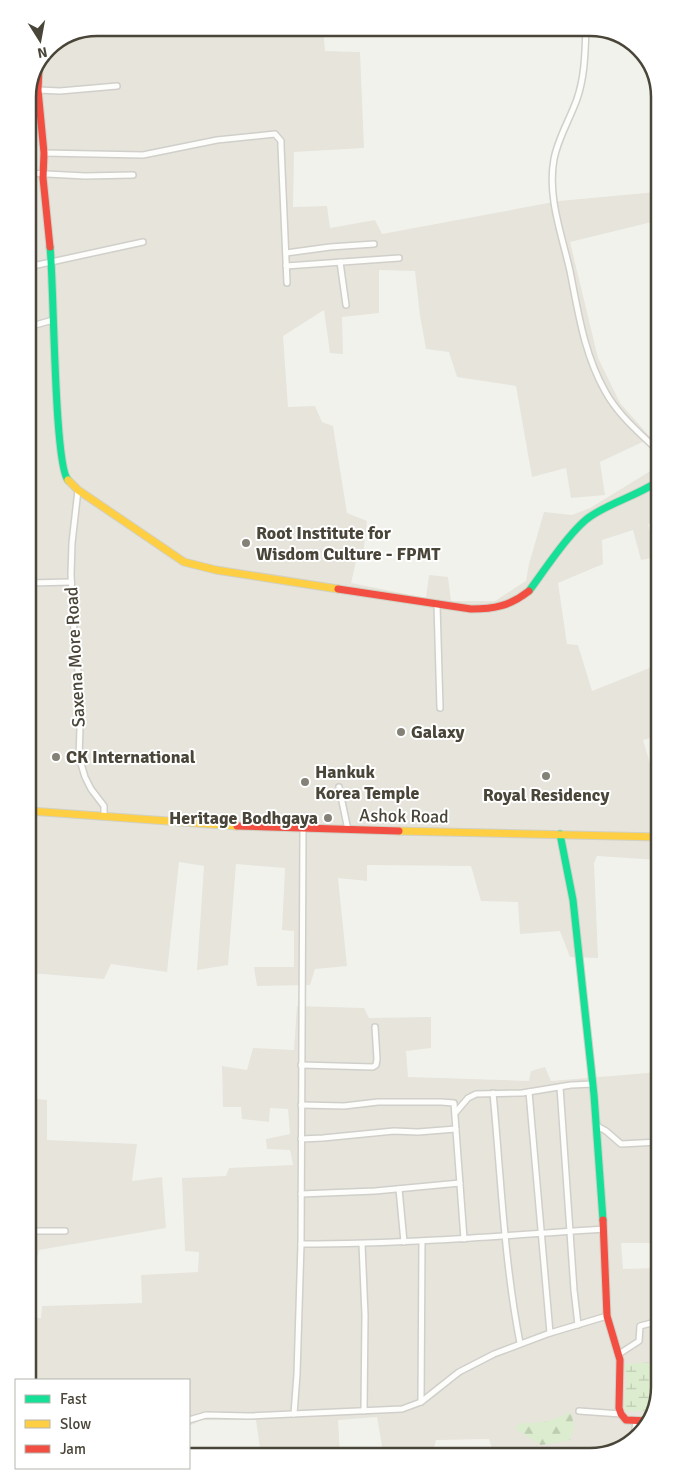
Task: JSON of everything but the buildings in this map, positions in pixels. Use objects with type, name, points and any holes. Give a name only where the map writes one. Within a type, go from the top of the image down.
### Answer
[{"type":"street","points":[[586,36],[581,84],[577,99],[558,143],[554,160],[552,183],[555,207],[586,342],[595,370],[605,391],[621,414],[651,444]]},
{"type":"street","points":[[38,81],[44,153],[43,175],[52,263],[58,411],[63,470],[65,477],[78,490],[161,548],[184,562],[216,570],[436,605],[484,610],[504,606],[523,596],[580,524],[600,510],[651,486]]},
{"type":"street","points":[[38,90],[60,91],[117,86]]},
{"type":"street","points":[[44,153],[143,155],[217,140],[275,134],[279,137],[281,146],[287,283]]},
{"type":"street","points":[[36,174],[133,175]]},
{"type":"street","points":[[36,266],[143,242]]},
{"type":"street","points":[[286,252],[374,244]]},
{"type":"street","points":[[286,266],[399,258]]},
{"type":"street","points":[[340,262],[346,305]]},
{"type":"street","points":[[36,325],[54,320]]},
{"type":"street","name":"Saxena More Road","points":[[78,490],[72,543],[71,582],[75,650],[81,699],[79,757],[91,789],[104,806],[104,817]]},
{"type":"street","points":[[36,583],[71,582]]},
{"type":"street","points":[[436,605],[440,708]]},
{"type":"street","points":[[339,787],[348,830]]},
{"type":"street","name":"Ashok Road","points":[[36,811],[202,825],[651,837]]},
{"type":"street","points":[[294,1414],[301,1244],[303,829]]},
{"type":"street","points":[[560,834],[573,900],[593,1084],[604,1229],[607,1316],[619,1354],[621,1370],[619,1408],[626,1420],[636,1422],[635,1428]]},
{"type":"street","points":[[301,1065],[373,1067],[378,1059],[375,1027]]},
{"type":"street","points":[[456,1112],[471,1096],[529,1092],[593,1084]]},
{"type":"street","points":[[560,1087],[578,1325]]},
{"type":"street","points":[[529,1092],[550,1332]]},
{"type":"street","points":[[493,1093],[504,1236],[520,1343]]},
{"type":"street","points":[[301,1105],[344,1106],[378,1102],[454,1103],[464,1239]]},
{"type":"street","points":[[597,1126],[606,1131],[620,1144],[651,1142]]},
{"type":"street","points":[[301,1139],[394,1131],[418,1132],[456,1129]]},
{"type":"street","points":[[301,1194],[399,1189],[460,1183]]},
{"type":"street","points":[[399,1189],[404,1242]]},
{"type":"street","points":[[301,1244],[404,1242],[604,1229]]},
{"type":"street","points":[[36,1231],[65,1231]]},
{"type":"street","points":[[421,1402],[422,1241]]},
{"type":"street","points":[[362,1244],[364,1411]]},
{"type":"street","points":[[190,1420],[206,1415],[232,1416],[402,1410],[421,1402],[459,1372],[494,1354],[550,1332],[607,1316]]},
{"type":"street","points":[[619,1354],[639,1341],[640,1326],[651,1323]]},
{"type":"street","points":[[579,1411],[621,1414]]},
{"type":"shaded area","points":[[324,36],[325,51],[360,52],[364,148],[294,152],[293,207],[327,206],[330,228],[375,220],[382,234],[559,201],[651,192],[651,222],[570,242],[598,358],[620,403],[651,438],[600,462],[605,495],[571,498],[566,468],[532,477],[516,386],[457,377],[449,352],[426,349],[415,271],[379,270],[379,313],[342,317],[343,354],[330,353],[324,310],[283,336],[288,407],[315,406],[322,422],[333,426],[347,513],[367,521],[363,555],[357,557],[351,583],[426,598],[429,575],[448,577],[451,601],[495,601],[526,581],[544,512],[572,515],[590,508],[651,471],[651,523],[648,524],[651,535],[651,558],[641,560],[633,530],[602,540],[603,564],[558,583],[567,644],[578,645],[592,691],[651,667],[651,738],[643,740],[651,767],[651,860],[597,856],[594,863],[598,958],[570,957],[560,931],[520,934],[518,902],[481,901],[471,866],[367,865],[367,881],[338,878],[347,966],[315,969],[310,985],[257,986],[254,967],[294,967],[294,931],[282,930],[285,868],[236,864],[228,965],[197,970],[204,866],[179,862],[167,972],[111,964],[104,979],[36,973],[36,94],[38,82],[46,65],[65,65],[65,46],[86,37]]},
{"type":"shaded area","points":[[297,1006],[364,1008],[369,1018],[431,1017],[431,1048],[406,1051],[408,1077],[529,1081],[531,1071],[545,1067],[551,1081],[651,1073],[651,1243],[621,1243],[623,1269],[651,1268],[651,1386],[650,1398],[644,1413],[636,1427],[627,1435],[620,1440],[601,1447],[589,1448],[492,1448],[489,1439],[436,1440],[434,1448],[382,1448],[377,1417],[338,1420],[340,1448],[260,1448],[256,1420],[202,1420],[190,1426],[190,1379],[36,1379],[36,1318],[41,1318],[42,1306],[142,1303],[141,1275],[198,1272],[199,1252],[185,1251],[182,1178],[226,1176],[229,1168],[293,1165],[290,1150],[267,1149],[266,1139],[290,1134],[288,1109],[270,1108],[269,1122],[242,1119],[241,1107],[223,1107],[222,1066],[247,1070],[253,1048],[294,1050]]},
{"type":"shaded area","points":[[36,1099],[47,1100],[47,1140],[137,1144],[132,1181],[162,1177],[166,1228],[39,1250],[36,1262]]},
{"type":"green space","points":[[651,1362],[650,1398],[645,1411],[621,1411],[627,1379],[624,1364]]},
{"type":"green space","points":[[571,1412],[574,1426],[570,1440],[541,1445],[515,1429],[519,1423],[546,1421]]},
{"type":"traffic: fast","points":[[50,247],[57,409],[63,467],[68,480]]},
{"type":"traffic: fast","points":[[529,591],[559,550],[583,522],[599,511],[651,485]]},
{"type":"traffic: fast","points":[[560,834],[573,900],[594,1095],[603,1220]]},
{"type":"traffic: slow","points":[[68,480],[78,490],[184,562],[216,570],[338,589]]},
{"type":"traffic: slow","points":[[36,811],[237,826]]},
{"type":"traffic: slow","points":[[399,831],[651,837]]},
{"type":"traffic: jam","points":[[38,81],[44,153],[43,178],[50,247]]},
{"type":"traffic: jam","points":[[338,589],[471,609],[501,606],[529,591]]},
{"type":"traffic: jam","points":[[237,826],[399,831]]},
{"type":"traffic: jam","points":[[603,1220],[607,1316],[620,1360],[619,1408],[626,1420],[640,1421]]},
{"type":"place","name":"Root Institute for Wisdom Culture - FPMT","points":[[246,543]]},
{"type":"place","name":"Galaxy","points":[[401,732]]},
{"type":"place","name":"CK International","points":[[56,757]]},
{"type":"place","name":"Royal Residency","points":[[546,776]]},
{"type":"place","name":"Hankuk Korea Temple","points":[[305,782]]},
{"type":"place","name":"Heritage Bodhgaya","points":[[328,818]]}]
